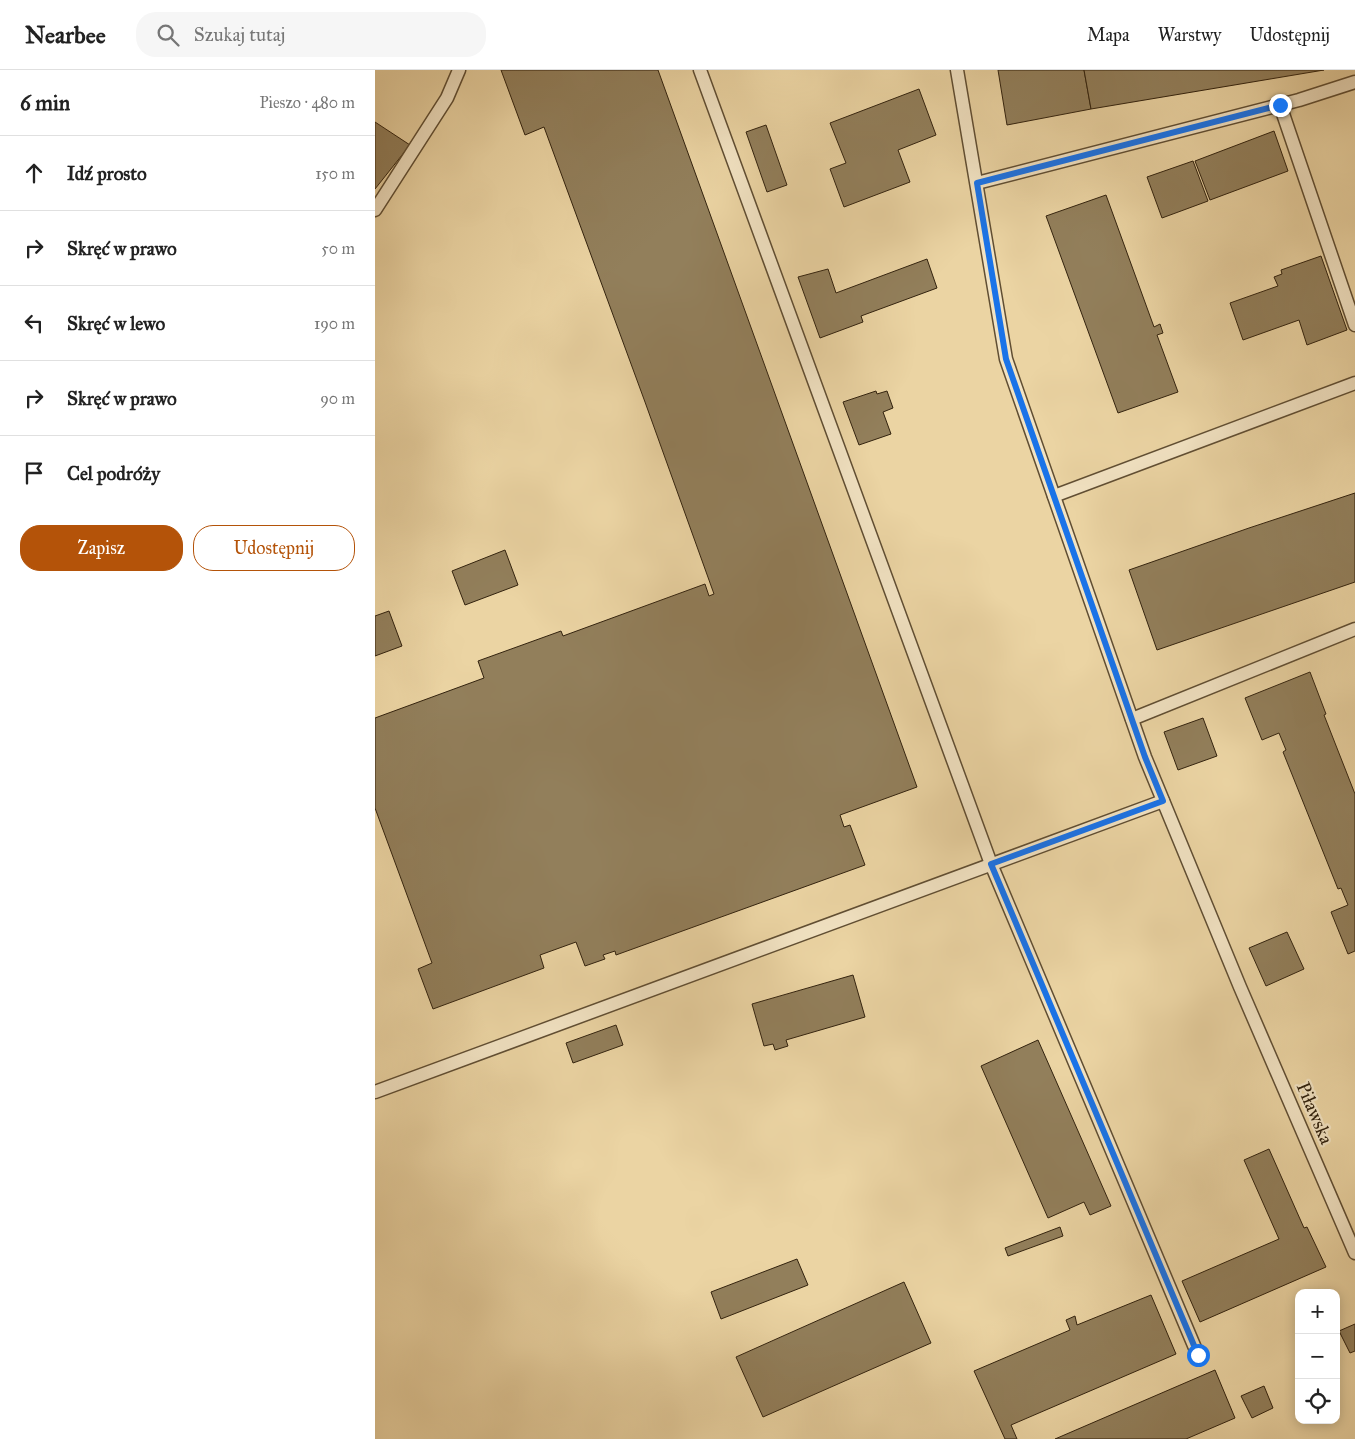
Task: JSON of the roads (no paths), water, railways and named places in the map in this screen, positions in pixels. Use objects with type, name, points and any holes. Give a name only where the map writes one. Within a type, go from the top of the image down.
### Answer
[{"type":"lane","points":[[375,210],[447,98],[459,70]]},
{"type":"lane","points":[[700,70],[991,864],[1198,1355]]},
{"type":"lane","name":"Piławska","points":[[957,70],[1006,359],[1132,719],[1163,801],[1240,987],[1355,1253]]},
{"type":"lane","points":[[977,183],[1280,105],[1355,82]]},
{"type":"lane","points":[[1280,105],[1355,325]]},
{"type":"lane","points":[[1054,496],[1355,383]]},
{"type":"lane","points":[[1132,719],[1355,629]]},
{"type":"lane","points":[[375,1092],[1163,801]]}]
